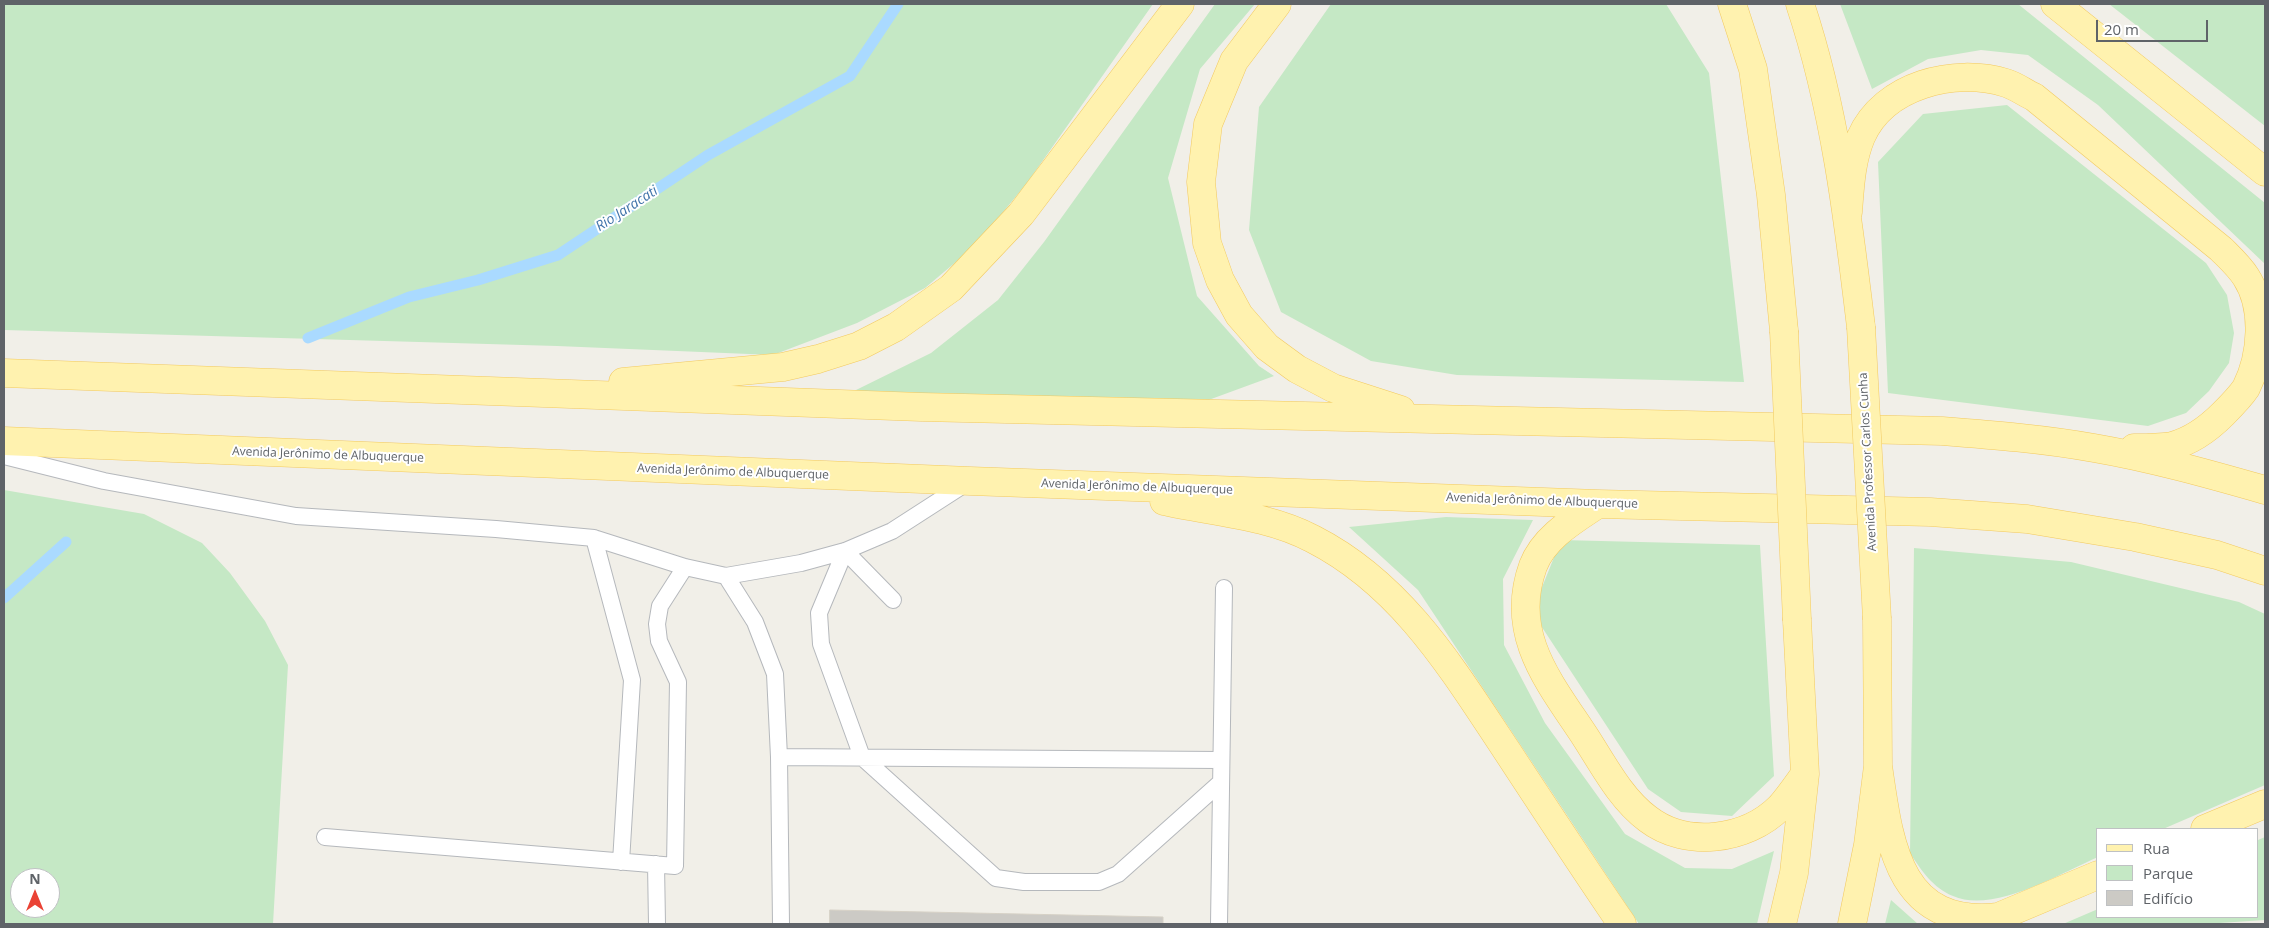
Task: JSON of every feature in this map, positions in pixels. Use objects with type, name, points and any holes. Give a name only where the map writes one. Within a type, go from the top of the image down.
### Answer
[{"type":"main road","points":[[500,392],[783,367],[818,359],[859,346],[896,327],[951,288],[1021,214],[1180,4]]},
{"type":"main road","points":[[1277,4],[1234,61],[1208,124],[1201,182],[1207,244],[1220,280],[1240,315],[1267,347],[1297,369],[1333,388],[1428,419]]},
{"type":"main road","points":[[1720,4],[1753,69]]},
{"type":"main road","points":[[1732,4],[1753,69],[1771,195],[1784,332],[1806,774],[1794,873],[1782,924]]},
{"type":"main road","name":"Avenida Professor Carlos Cunha","points":[[1800,4],[1814,44],[1834,129],[1848,212],[1861,327],[1876,619],[1878,766],[1868,845],[1852,924]]},
{"type":"main road","points":[[2055,4],[2265,172]]},
{"type":"main road","points":[[1848,212],[1855,155],[1861,138],[1876,113],[1890,101],[1926,84],[1952,79],[1976,78],[2007,84],[2034,97],[2236,263],[2247,279],[2255,298],[2259,321],[2254,369],[2245,389],[2214,423],[2194,436],[2173,446],[2095,448]]},
{"type":"main road","points":[[4,373],[921,407],[1942,431],[1998,435],[2095,448],[2201,472],[2265,490]]},
{"type":"main road","name":"Avenida Jerônimo de Albuquerque","points":[[4,441],[970,482],[1598,504],[1930,512],[2027,519],[2135,537],[2217,555],[2265,571]]},
{"type":"main road","points":[[1087,485],[1270,522],[1313,538],[1360,570],[1394,598],[1435,644],[1622,924]]},
{"type":"main road","points":[[1598,504],[1561,531],[1541,550],[1534,564],[1527,589],[1525,611],[1527,633],[1539,664],[1623,795],[1647,819],[1666,830],[1686,836],[1706,838],[1744,830],[1764,820],[1780,807],[1806,774]]},
{"type":"main road","points":[[2217,555],[2265,580]]},
{"type":"main road","points":[[1878,766],[1895,857],[1904,878],[1916,894],[1926,905],[1938,912],[1966,920],[1998,917],[2096,876]]},
{"type":"main road","points":[[2207,828],[2265,804]]},
{"type":"lane","points":[[4,456],[104,481],[296,516],[496,528],[594,538],[685,567],[726,576],[801,563],[845,551],[892,531],[970,482]]},
{"type":"lane","points":[[594,538],[632,680],[621,862]]},
{"type":"lane","points":[[845,551],[893,600]]},
{"type":"lane","points":[[845,551],[819,613],[821,644],[862,757],[996,878],[1008,881],[1099,882],[1118,874],[1220,783]]},
{"type":"lane","points":[[325,836],[675,866],[678,682],[658,641],[657,624],[660,606],[685,567]]},
{"type":"lane","points":[[726,576],[754,622],[775,674],[780,757],[781,924]]},
{"type":"lane","points":[[1219,924],[1224,588]]},
{"type":"lane","points":[[780,757],[1220,760]]},
{"type":"lane","points":[[656,864],[657,924]]},
{"type":"green space","points":[[4,4],[1153,4],[1027,183],[976,245],[925,288],[857,323],[773,355],[557,346],[4,330]]},
{"type":"green space","points":[[1215,4],[1255,4],[1200,69],[1168,178],[1197,296],[1259,366],[1274,376],[1173,413],[854,391],[931,353],[998,300],[1044,242]]},
{"type":"green space","points":[[1331,4],[1666,4],[1709,73],[1744,382],[1457,375],[1371,361],[1281,312],[1249,230],[1259,107]]},
{"type":"green space","points":[[1840,4],[2018,4],[2265,203],[2265,264],[2098,105],[2028,55],[1981,50],[1928,59],[1872,89]]},
{"type":"green space","points":[[2109,4],[2265,4],[2265,126]]},
{"type":"green space","points":[[2007,105],[2206,263],[2227,295],[2234,333],[2229,363],[2209,391],[2186,413],[2148,426],[1888,393],[1878,162],[1923,114]]},
{"type":"green space","points":[[4,490],[144,514],[202,543],[230,573],[265,621],[288,665],[273,924],[4,924]]},
{"type":"green space","points":[[1446,517],[1533,520],[1503,579],[1504,645],[1545,723],[1625,834],[1685,868],[1732,869],[1774,851],[1757,924],[1639,924],[1418,590],[1349,527]]},
{"type":"green space","points":[[1561,540],[1760,545],[1774,776],[1732,816],[1681,812],[1648,789],[1532,612]]},
{"type":"green space","points":[[1914,548],[2071,562],[2239,602],[2265,614],[2265,785],[2165,828],[2096,828],[2096,858],[2026,890],[1987,900],[1969,900],[1946,893],[1923,872],[1910,853]]},
{"type":"green space","points":[[2265,837],[2265,920],[2204,924],[2063,924],[2096,910],[2096,918],[2259,918],[2259,840]]},
{"type":"green space","points":[[1891,900],[1918,924],[1885,924]]},
{"type":"building","points":[[830,910],[1163,917],[1163,924],[830,924]]},
{"type":"waterway","name":"Rio Jaracati","points":[[308,338],[409,297],[478,280],[558,255],[708,155],[850,76],[898,4]]},
{"type":"waterway","name":"Rio Jaracati","points":[[4,598],[66,542]]}]
